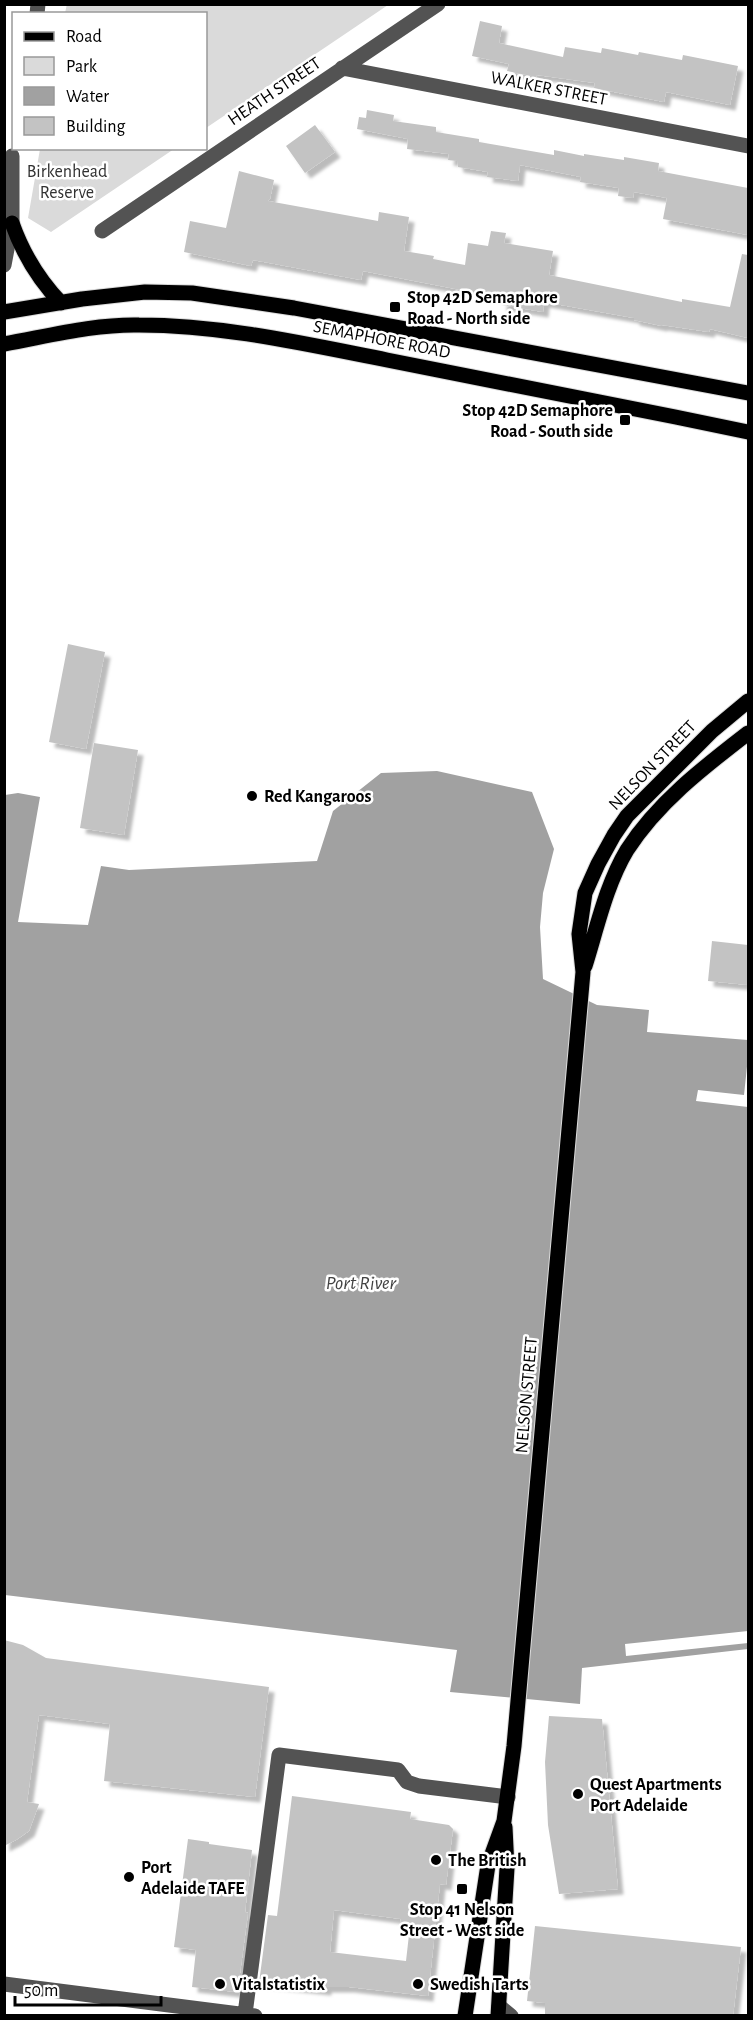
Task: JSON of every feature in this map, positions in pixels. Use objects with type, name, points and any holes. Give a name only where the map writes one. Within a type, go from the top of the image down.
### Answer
[{"type":"main road","points":[[12,223],[19,244],[44,286],[61,303]]},
{"type":"main road","name":"SEMAPHORE ROAD","points":[[4,312],[145,292],[192,293],[294,308],[748,393]]},
{"type":"main road","name":"SEMAPHORE ROAD","points":[[4,344],[97,327],[139,325],[205,327],[564,393],[748,432]]},
{"type":"main road","name":"NELSON STREET","points":[[465,2016],[488,1865],[504,1821],[508,1797],[583,972],[579,934],[585,893],[598,864],[627,816],[712,731],[748,701]]},
{"type":"main road","name":"NELSON STREET","points":[[583,972],[614,877],[627,850],[679,789],[748,733]]},
{"type":"main road","name":"NELSON STREET","points":[[503,2012],[507,1868],[504,1821]]},
{"type":"street","name":"HEATH STREET","points":[[102,231],[438,4]]},
{"type":"street","name":"WALKER STREET","points":[[342,68],[748,146]]},
{"type":"street","points":[[4,178],[13,151]]},
{"type":"street","points":[[4,265],[12,223],[13,151]]},
{"type":"street","points":[[4,1984],[250,2015],[279,1755],[398,1770],[407,1782],[419,1786],[508,1797]]},
{"type":"green space","points":[[67,4],[388,4],[207,127],[207,12],[65,12]]},
{"type":"green space","name":"Birkenhead Reserve","points":[[40,150],[173,150],[51,232],[28,218]]},
{"type":"water","name":"Port River","points":[[437,771],[532,792],[554,849],[543,893],[540,927],[543,979],[597,1005],[649,1010],[647,1032],[748,1040],[748,1649],[582,1668],[580,1704],[450,1692],[457,1650],[5,1595],[5,795],[18,793],[40,797],[18,922],[88,925],[101,866],[129,870],[317,861],[333,811],[381,773]]},
{"type":"pier","points":[[748,1057],[748,1107],[696,1101],[698,1090],[744,1095]]},
{"type":"pier","points":[[748,1631],[748,1643],[626,1656],[625,1644]]},
{"type":"building","points":[[480,21],[502,26],[499,43],[563,57],[565,47],[601,53],[602,48],[682,60],[683,55],[738,66],[730,105],[666,92],[664,102],[594,88],[595,83],[537,75],[536,77],[507,71],[509,64],[472,56]]},
{"type":"building","points":[[367,110],[394,115],[393,121],[436,127],[436,132],[479,139],[479,142],[554,155],[554,150],[624,160],[624,157],[659,163],[658,171],[748,188],[748,235],[663,219],[667,198],[634,192],[633,198],[618,196],[619,188],[580,182],[581,177],[520,165],[518,181],[487,177],[488,172],[458,167],[457,161],[448,160],[449,154],[407,149],[408,139],[357,129],[359,117],[366,118]]},
{"type":"building","points":[[315,125],[335,152],[305,173],[286,146]]},
{"type":"building","points":[[239,171],[274,180],[268,201],[378,221],[379,212],[409,217],[404,251],[434,256],[433,259],[465,265],[468,243],[488,246],[491,231],[506,233],[504,243],[553,251],[549,275],[682,302],[682,299],[730,307],[742,254],[748,255],[748,338],[710,329],[709,332],[662,326],[634,320],[634,318],[544,302],[543,312],[501,305],[502,298],[363,271],[361,280],[253,260],[251,266],[184,252],[190,221],[226,228]]},
{"type":"building","points":[[68,644],[105,652],[86,749],[49,742]]},
{"type":"building","points":[[94,743],[138,750],[124,835],[80,828]]},
{"type":"building","points":[[712,941],[748,945],[748,985],[708,981]]},
{"type":"building","points":[[4,1640],[23,1645],[46,1658],[269,1687],[255,1797],[104,1781],[110,1724],[39,1715],[27,1802],[39,1804],[29,1831],[4,1846]]},
{"type":"building","name":"Quest Apartments Port Adelaide","points":[[549,1716],[602,1719],[618,1889],[559,1894],[548,1825],[545,1762]]},
{"type":"building","points":[[292,1796],[411,1812],[410,1819],[449,1825],[453,1829],[446,1885],[440,1884],[428,1996],[349,1987],[326,1987],[326,1990],[259,1983],[268,1915],[277,1916]],"holes":[[[334,1910],[401,1919],[400,1924],[410,1926],[406,1961],[330,1952]]]},
{"type":"building","points":[[188,1839],[252,1850],[245,1912],[248,1913],[236,1992],[192,1987],[196,1950],[174,1947]]},
{"type":"building","points":[[535,1926],[741,1947],[733,2016],[545,2014],[545,2003],[527,2001]]},
{"type":"place","name":"Stop 42D Semaphore Road - North side","points":[[395,307]]},
{"type":"place","name":"Stop 42D Semaphore Road - South side","points":[[625,420]]},
{"type":"place","name":"Red Kangaroos","points":[[252,796]]},
{"type":"place","name":"Quest Apartments Port Adelaide","points":[[578,1794]]},
{"type":"place","name":"The British","points":[[436,1860]]},
{"type":"place","name":"Port Adelaide TAFE","points":[[129,1877]]},
{"type":"place","name":"Stop 41 Nelson Street - West side","points":[[462,1889]]},
{"type":"place","name":"Vitalstatistix","points":[[220,1984]]},
{"type":"place","name":"Swedish Tarts","points":[[418,1984]]}]
